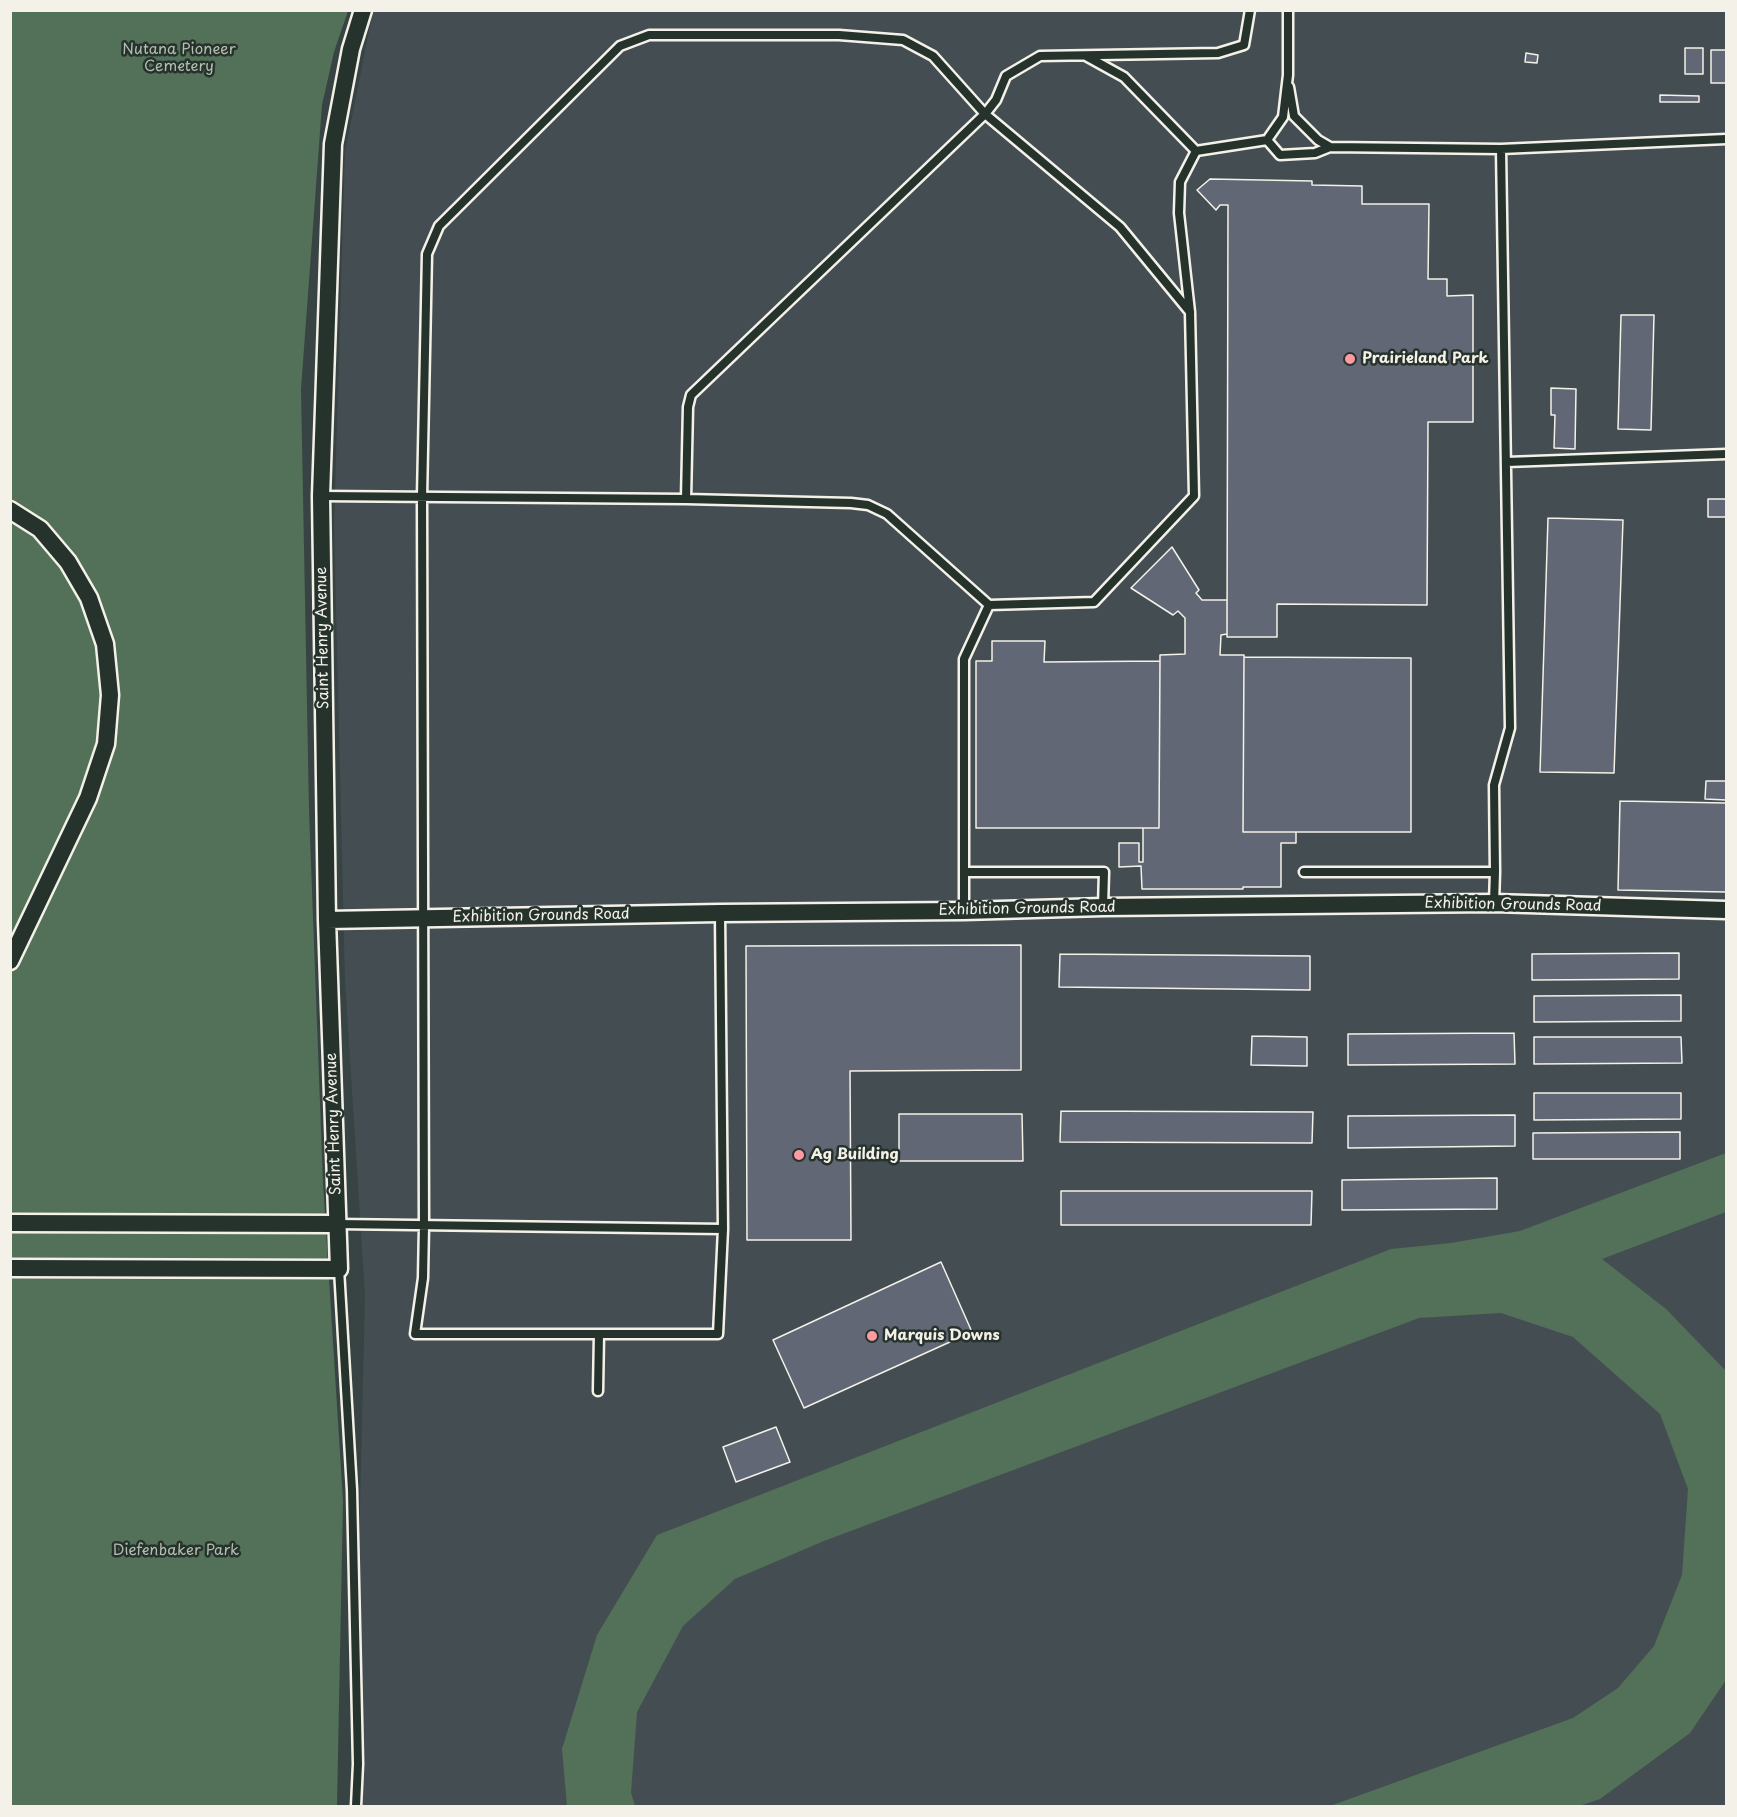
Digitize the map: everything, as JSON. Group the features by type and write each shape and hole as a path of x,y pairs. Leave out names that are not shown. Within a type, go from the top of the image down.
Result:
{"street":[{"name":"Saint Henry Avenue","path":"339,1269 327,920 321,496 333,144 351,49 363,10"},
{"path":"10,510 40,529 68,562 89,598 105,644 110,695 106,744 88,798 10,961"},
{"name":"Exhibition Grounds Road","path":"327,920 1494,903 1726,910"},
{"path":"10,1222 338,1224"},
{"path":"10,1268 339,1269"}],"lane":[{"path":"686,499 688,407 691,395 985,114 996,100 1006,76 1040,56 1218,53 1244,45 1250,10"},
{"path":"1196,151 1267,140 1283,117 1288,75 1288,10"},
{"path":"720,913 723,1229 718,1334 415,1334 423,1278 424,1226 422,497 426,254 440,226 620,46 649,35 839,35 903,40 933,56 985,114 1120,227 1190,312"},
{"path":"1084,55 1124,77 1196,151"},
{"path":"1288,75 1293,116 1318,140 1330,147"},
{"path":"1267,140 1280,155 1315,153 1330,147 1501,149 1726,139"},
{"path":"1494,903 1494,785 1510,728 1501,149"},
{"path":"321,496 686,499 868,505 887,514 989,605 1094,602 1194,496 1190,312 1179,213 1180,182 1196,151"},
{"path":"1507,462 1726,454"},
{"path":"964,911 963,659 989,605"},
{"path":"963,872 1104,872 1103,907"},
{"path":"1304,872 1495,872"},
{"path":"338,1224 723,1229"},
{"path":"339,1269 352,1490 358,1764 356,1806"},
{"path":"598,1391 599,1334"}],"shaded area":[{"path":"373,11 1726,11 1726,1806 353,1806 365,1295 345,981 334,525 345,152"}],"green space":[{"name":"Diefenbaker Park","path":"11,11 348,11 334,52 322,105 301,389 309,810 323,1183 343,1501 337,1806 11,1806"},
{"path":"1726,1153 1726,1212 1602,1259 1666,1309 1726,1371 1726,1680 1690,1733 1600,1799 1579,1806 1330,1806 1573,1718 1618,1688 1654,1646 1682,1575 1688,1489 1660,1414 1573,1337 1501,1313 1419,1318 824,1541 735,1579 683,1626 637,1712 631,1793 635,1806 567,1806 562,1749 597,1635 657,1535 1391,1249 1451,1243 1520,1231"}],"building":[{"path":"1685,48 1703,48 1703,74 1685,74"},
{"path":"1711,50 1726,50 1726,83 1711,83"},
{"path":"1526,53 1538,55 1537,63 1525,62"},
{"path":"1660,95 1699,96 1699,102 1660,102"},
{"name":"Prairieland Park","path":"1210,179 1312,181 1312,185 1362,186 1362,204 1429,204 1428,279 1447,279 1447,296 1473,295 1473,422 1428,422 1427,605 1277,604 1277,637 1227,637 1228,205 1220,205 1216,210 1197,190"},
{"path":"1621,315 1654,315 1651,430 1618,429"},
{"path":"1551,388 1576,389 1575,449 1554,448 1555,415 1551,415"},
{"path":"1708,499 1726,499 1726,517 1708,517"},
{"path":"1548,518 1623,520 1614,773 1540,772"},
{"path":"1172,547 1199,590 1196,593 1202,600 1227,600 1227,634 1221,635 1220,655 1244,655 1243,832 1296,832 1296,843 1281,843 1281,887 1142,889 1141,866 1119,867 1119,843 1139,843 1139,862 1143,862 1143,828 1159,828 1160,655 1185,654 1185,618 1178,611 1173,615 1131,588"},
{"path":"992,641 1045,641 1044,662 1160,661 1159,828 976,828 976,661 992,661"},
{"path":"1244,657 1411,658 1411,832 1243,832"},
{"path":"1706,781 1726,781 1726,800 1705,799"},
{"path":"1620,801 1726,803 1726,892 1618,890"},
{"name":"Ag Building","path":"1021,945 1021,1070 850,1071 851,1240 747,1240 746,946"},
{"path":"1679,953 1679,979 1532,980 1532,954"},
{"path":"1060,954 1310,956 1310,990 1059,987"},
{"path":"1681,995 1681,1021 1534,1022 1534,996"},
{"path":"1514,1033 1515,1064 1348,1065 1348,1034"},
{"path":"1252,1036 1307,1037 1307,1066 1251,1065"},
{"path":"1534,1037 1681,1037 1682,1063 1534,1064"},
{"path":"1534,1093 1681,1093 1681,1119 1534,1120"},
{"path":"1061,1111 1313,1112 1312,1143 1060,1142"},
{"path":"899,1114 1022,1114 1023,1161 899,1161"},
{"path":"1515,1115 1515,1146 1348,1148 1348,1116"},
{"path":"1680,1132 1680,1159 1533,1159 1533,1133"},
{"path":"1497,1178 1497,1209 1342,1210 1342,1180"},
{"path":"1061,1191 1312,1191 1311,1225 1061,1225"},
{"name":"Marquis Downs","path":"941,1262 972,1332 804,1408 773,1340"},
{"path":"776,1427 790,1462 736,1482 723,1447"}],"place":[{"name":"Prairieland Park","path":"1350,359"},
{"name":"Ag Building","path":"799,1155"},
{"name":"Marquis Downs","path":"872,1336"}],"park label":[{"name":"Nutana Pioneer Cemetery","path":"179,58"}]}
